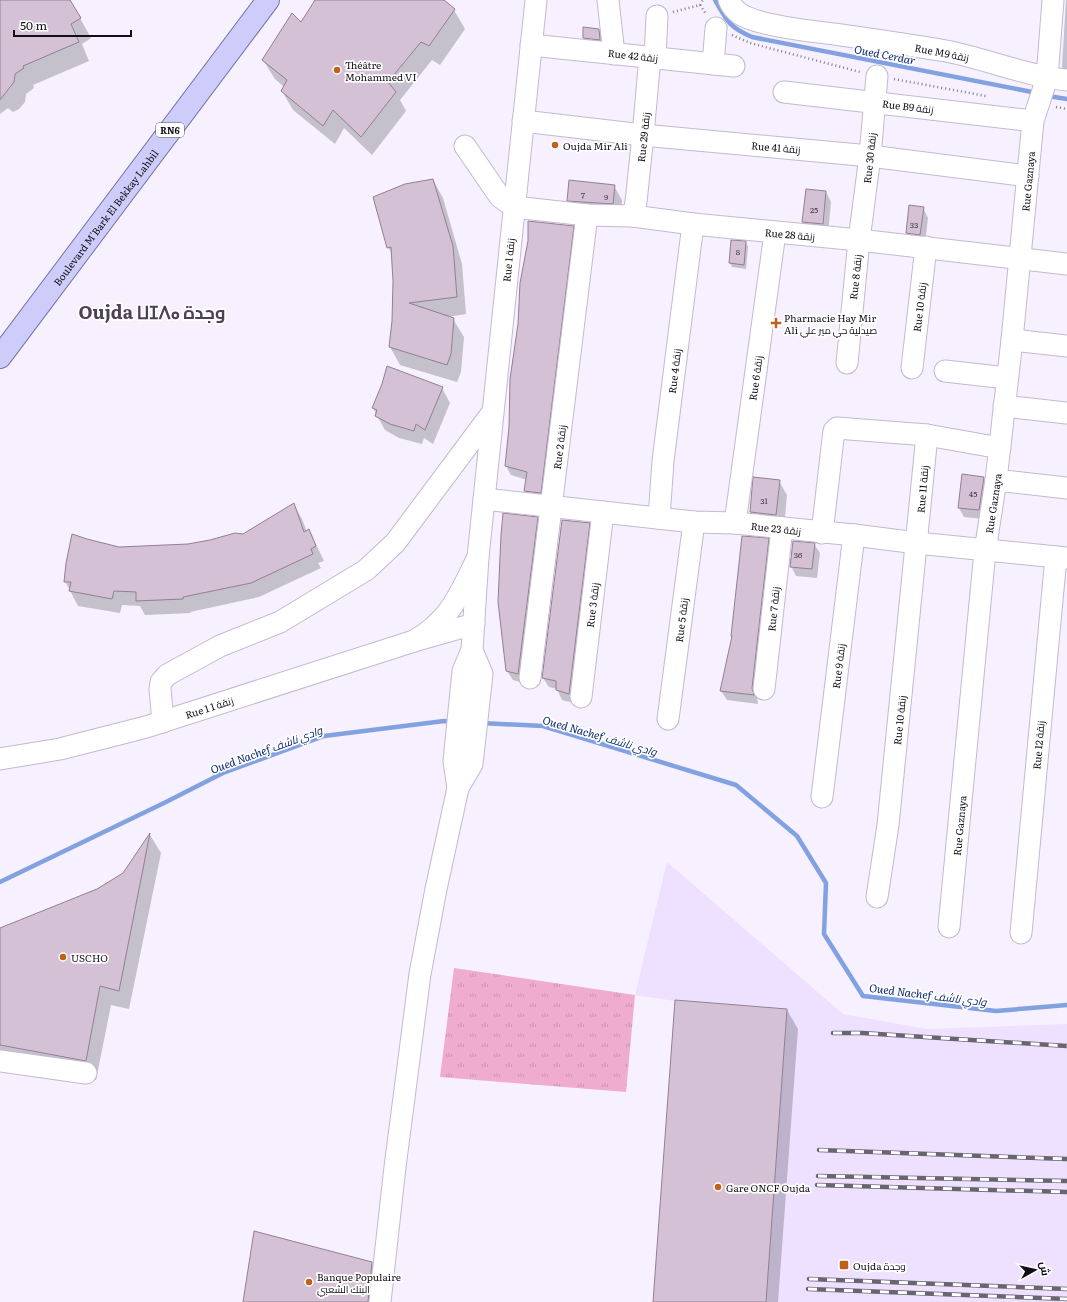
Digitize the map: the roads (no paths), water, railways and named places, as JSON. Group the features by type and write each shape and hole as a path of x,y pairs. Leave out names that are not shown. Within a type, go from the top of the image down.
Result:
{"main road":[{"name":"Boulevard M'Bark El Bekkay Lahbil","path":"0,357 267,0"}],"street":[{"name":"Rue زنقة 1","path":"482,520 536,0"},
{"path":"608,0 614,54"},
{"name":"Rue M9 زنقة","path":"729,0 734,10 739,14 785,28 946,51 1045,94"},
{"name":"Rue Gaznaya","path":"949,926 985,551 1000,448 1028,176 1045,94 1054,0"},
{"name":"Rue 29 زنقة","path":"633,216 636,202 657,16"},
{"path":"713,64 716,28"},
{"name":"Rue 42 زنقة","path":"531,45 734,66"},
{"name":"Rue 30 زنقة","path":"859,240 870,156 877,76"},
{"name":"Rue B9 زنقة","path":"784,92 874,102 1045,94"},
{"name":"Rue 41 زنقة","path":"523,121 643,135 870,156 1028,176"},
{"path":"465,146 500,197 514,207"},
{"name":"Rue 28 زنقة","path":"514,207 587,215 633,216 775,233 926,247 1067,264"},
{"name":"Rue 2 زنقة","path":"530,678 587,215"},
{"name":"Rue 4 زنقة","path":"659,518 663,461 693,224"},
{"name":"Rue 6 زنقة","path":"735,523 775,233"},
{"name":"Rue 8 زنقة","path":"847,363 859,240"},
{"name":"Rue 10 زنقة","path":"912,368 926,247"},
{"path":"1012,340 1067,346"},
{"path":"945,371 1007,378"},
{"path":"1004,406 1067,413"},
{"path":"163,722 160,689 161,682 167,675 220,646 280,622 366,570 395,543 493,413"},
{"path":"822,533 834,431 837,428 927,435 1000,448"},
{"name":"Rue 11 زنقة","path":"917,543 927,435"},
{"path":"996,480 1067,488"},
{"name":"Rue 23 زنقة","path":"484,499 694,522 735,523 822,533 854,535 985,551 1061,557"},
{"name":"Rue 3 زنقة","path":"581,697 603,512"},
{"name":"Rue 1 زنقة 1","path":"414,641 434,628 446,616 454,604 478,557 482,520"},
{"name":"Rue 5 زنقة","path":"668,719 694,522"},
{"name":"Rue 7 زنقة","path":"764,689 782,528"},
{"name":"Rue 9 زنقة","path":"822,797 854,535"},
{"name":"Rue 10 زنقة","path":"877,897 888,825 917,543"},
{"path":"380,1302 395,1167 420,974 436,889 463,762 472,672 478,557"},
{"name":"Rue 12 زنقة","path":"1021,933 1061,557"},
{"name":"Rue 1 زنقة 1","path":"0,759 60,749 163,722 414,641 474,624"},
{"path":"0,1061 86,1073"}],"waterway":[{"name":"Oued Cerdar","path":"715,0 729,23 738,30 752,37 1037,93"},
{"name":"Oued Cerdar","path":"1048,96 1067,99"},
{"name":"Oued Nachef وادي ناشف","path":"0,882 223,773 324,736 444,721 453,722"},
{"name":"Oued Nachef وادي ناشف","path":"481,723 543,726 736,785 797,836 826,883 824,934 863,996 996,1011 1067,1005"}],"railway":[{"path":"833,1033 862,1033 1067,1046"},
{"path":"819,1150 1067,1159"},
{"path":"818,1176 1067,1181"},
{"path":"817,1185 1067,1192"},
{"path":"809,1279 1067,1289"},
{"path":"808,1289 1067,1299"}],"place":[{"name":"Théâtre Mohammed VI","path":"337,70"},
{"name":"Oujda Mir Ali","path":"555,145"},
{"name":"Pharmacie Hay Mir Ali صيدلية حي مير علي","path":"776,323"},
{"name":"USCHO","path":"63,957"},
{"name":"Gare ONCF Oujda","path":"718,1187"},
{"name":"Oujda وجدة","path":"844,1265"},
{"name":"Banque Populaire البنك الشعبي","path":"309,1282"}],"district":[{"name":"Oujda ⵡⵊⴷⴰ وجدة","path":"152,311"}]}
